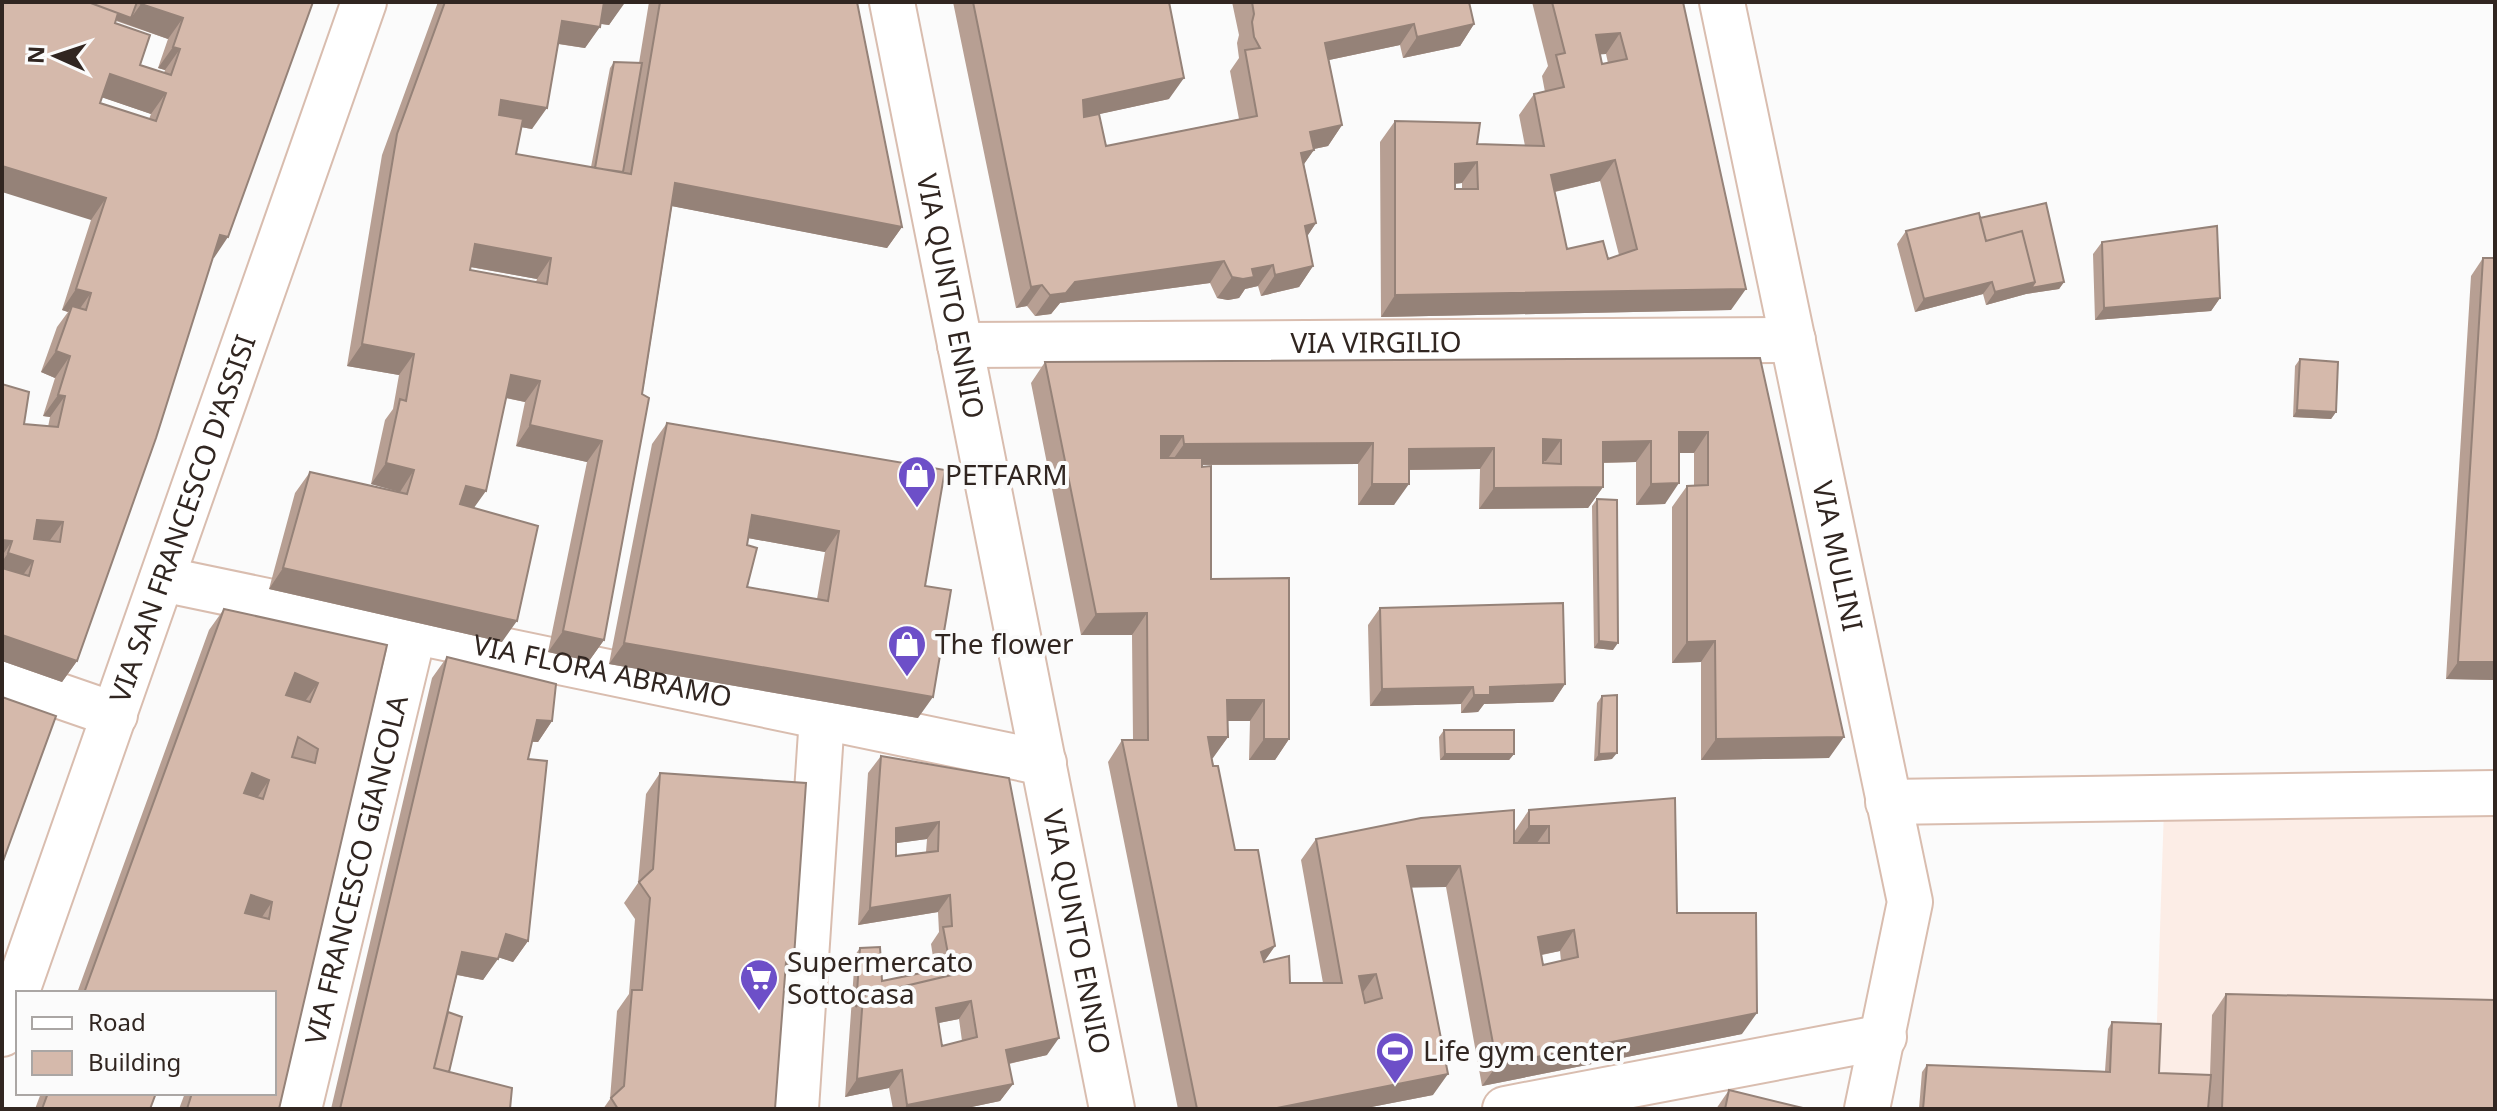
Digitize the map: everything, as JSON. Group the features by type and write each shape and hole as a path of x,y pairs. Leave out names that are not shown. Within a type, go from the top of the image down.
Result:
{"street":[{"name":"VIA SAN FRANCESCO D'ASSISI","path":"17,991 364,2"},
{"name":"VIA QUNTO ENNIO","path":"892,2 1112,1109"},
{"name":"VIA MULINI","path":"1722,2 1910,902 1867,1109"},
{"name":"VIA VIRGILIO","path":"960,345 1793,340"},
{"name":"VIA FLORA ABRAMO","path":"162,579 1044,763"},
{"name":"VIA FRANCESCO GIANCOLA","path":"299,1109 414,631"},
{"path":"2,676 115,715"},
{"path":"796,1109 822,717"},
{"path":"1888,802 2495,793"},
{"name":"VIA SAN FRANCESCO D'ASSISI","path":"2,1034 16,994"},
{"path":"1505,1109 1884,1037"}],"shaded area":[{"path":"2164,808 2495,812 2495,1109 1919,1109 1922,1072 2155,1080"}],"building":[{"path":"2,2 88,2 118,13 115,23 150,35 140,65 171,75 180,49 173,47 183,18 142,2 313,2 228,237 220,235 156,438 77,661 2,635 2,568 29,576 33,561 8,553 12,541 2,540 2,384 29,392 24,424 58,427 65,396 58,395 70,356 56,351 72,306 86,310 91,293 76,289 106,198 2,166","holes":["110,74 166,93 156,121 100,103","37,520 63,522 60,542 34,539"]},
{"path":"88,2 137,2 131,18"},
{"path":"445,2 604,2 600,27 562,21 547,108 501,100 499,115 523,119 516,154 631,174 660,2 857,2 902,227 675,183 642,394 649,398 604,640 563,631 602,441 530,425 540,381 511,375 486,491 466,486 460,504 538,526 517,621 283,568 310,472 407,494 414,470 386,463 400,399 406,401 414,354 362,344 397,134","holes":["475,244 551,258 547,284 470,270"]},
{"path":"973,2 1169,2 1184,78 1083,100 1084,117 1099,114 1106,146 1257,116 1245,50 1260,48 1254,37 1252,2 1469,2 1474,24 1417,37 1414,24 1325,43 1342,125 1310,132 1314,150 1301,153 1316,223 1305,226 1313,266 1275,275 1273,265 1252,269 1254,277 1243,279 1232,277 1224,261 1075,282 1066,293 1050,295 1042,285 1031,287"},
{"path":"1552,2 1683,2 1746,289 1395,295 1395,121 1480,123 1477,144 1544,146 1534,94 1564,87 1556,55 1565,53","holes":["1620,33 1627,59 1602,64 1596,35","1615,160 1637,249 1608,259 1603,241 1567,249 1551,175","1477,162 1478,189 1455,189 1455,164"]},
{"path":"614,62 642,63 623,172 595,168"},
{"path":"2046,203 2064,282 2031,288 2035,282 2022,231 1986,241 1980,218"},
{"path":"1979,213 1986,241 2022,231 2035,282 1995,292 1992,282 1924,299 1906,231"},
{"path":"2217,226 2220,298 2104,308 2102,242"},
{"path":"2483,258 2495,258 2495,662 2458,662"},
{"path":"1760,358 1844,737 1716,739 1715,641 1687,642 1687,486 1708,485 1708,432 1679,432 1679,483 1651,484 1651,441 1603,442 1603,487 1494,488 1494,448 1409,449 1409,484 1372,484 1373,443 1184,444 1183,436 1161,436 1161,458 1202,458 1202,467 1211,466 1211,579 1289,578 1289,739 1264,739 1264,700 1227,700 1228,737 1208,737 1213,766 1218,766 1235,850 1258,850 1275,946 1261,952 1264,962 1289,956 1290,983 1342,983 1316,839 1421,818 1514,810 1514,843 1549,843 1549,826 1529,826 1529,810 1675,798 1677,913 1756,913 1757,1013 1497,1065 1460,866 1407,866 1448,1074 1272,1109 1197,1109 1122,740 1148,740 1147,613 1096,614 1045,362","holes":["1543,439 1561,440 1561,464 1543,463","1574,930 1578,957 1543,965 1538,937","1376,974 1382,998 1365,1003 1359,976"]},
{"path":"2300,359 2338,362 2336,412 2297,410"},
{"path":"667,423 945,470 925,586 951,590 933,697 624,643","holes":["752,515 839,531 828,601 747,587 757,548 747,545"]},
{"path":"1597,499 1617,500 1618,643 1599,641"},
{"path":"1563,603 1565,684 1490,687 1490,695 1474,695 1473,687 1382,689 1380,608"},
{"path":"224,609 387,645 279,1109 187,1109 191,1095 276,1095 276,991 85,991","holes":["295,673 318,683 310,702 286,695","298,737 318,749 315,763 292,757","252,773 269,780 263,799 244,793","251,895 272,902 269,919 245,913"]},
{"path":"447,657 556,684 552,721 537,720 528,759 547,761 528,941 506,934 498,959 462,952 434,1068 512,1088 510,1109 340,1109"},
{"path":"1617,695 1617,753 1599,754 1602,696"},
{"path":"2,697 56,716 2,864"},
{"path":"1444,730 1514,730 1514,754 1445,754"},
{"path":"881,756 1009,778 1059,1038 1006,1050 1013,1084 907,1105 902,1070 857,1079 863,996 952,975 943,927 952,926 950,895 870,908","holes":["939,822 938,851 896,856 896,828","971,1001 977,1037 942,1046 936,1008"]},
{"path":"660,773 806,783 794,957 786,962 775,1109 618,1109 611,1098 624,1086 632,990 642,990 650,898 639,882 653,869"},
{"path":"880,947 882,981 941,969 943,977 863,996 856,1007 860,948"},
{"path":"2226,994 2495,1000 2495,1109 2222,1109"},
{"path":"448,1012 462,1017 449,1072 434,1068"},
{"path":"2112,1022 2161,1024 2159,1073 2211,1075 2208,1109 1923,1109 1927,1065 2110,1072"},
{"path":"1729,1090 1807,1109 1725,1109"},
{"path":"47,1095 155,1095 150,1109 42,1109"}],"place":[{"name":"PETFARM","path":"917,509"},
{"name":"The flower","path":"907,678"},
{"name":"Supermercato Sottocasa","path":"759,1012"},
{"name":"Life gym center","path":"1395,1085"}]}
